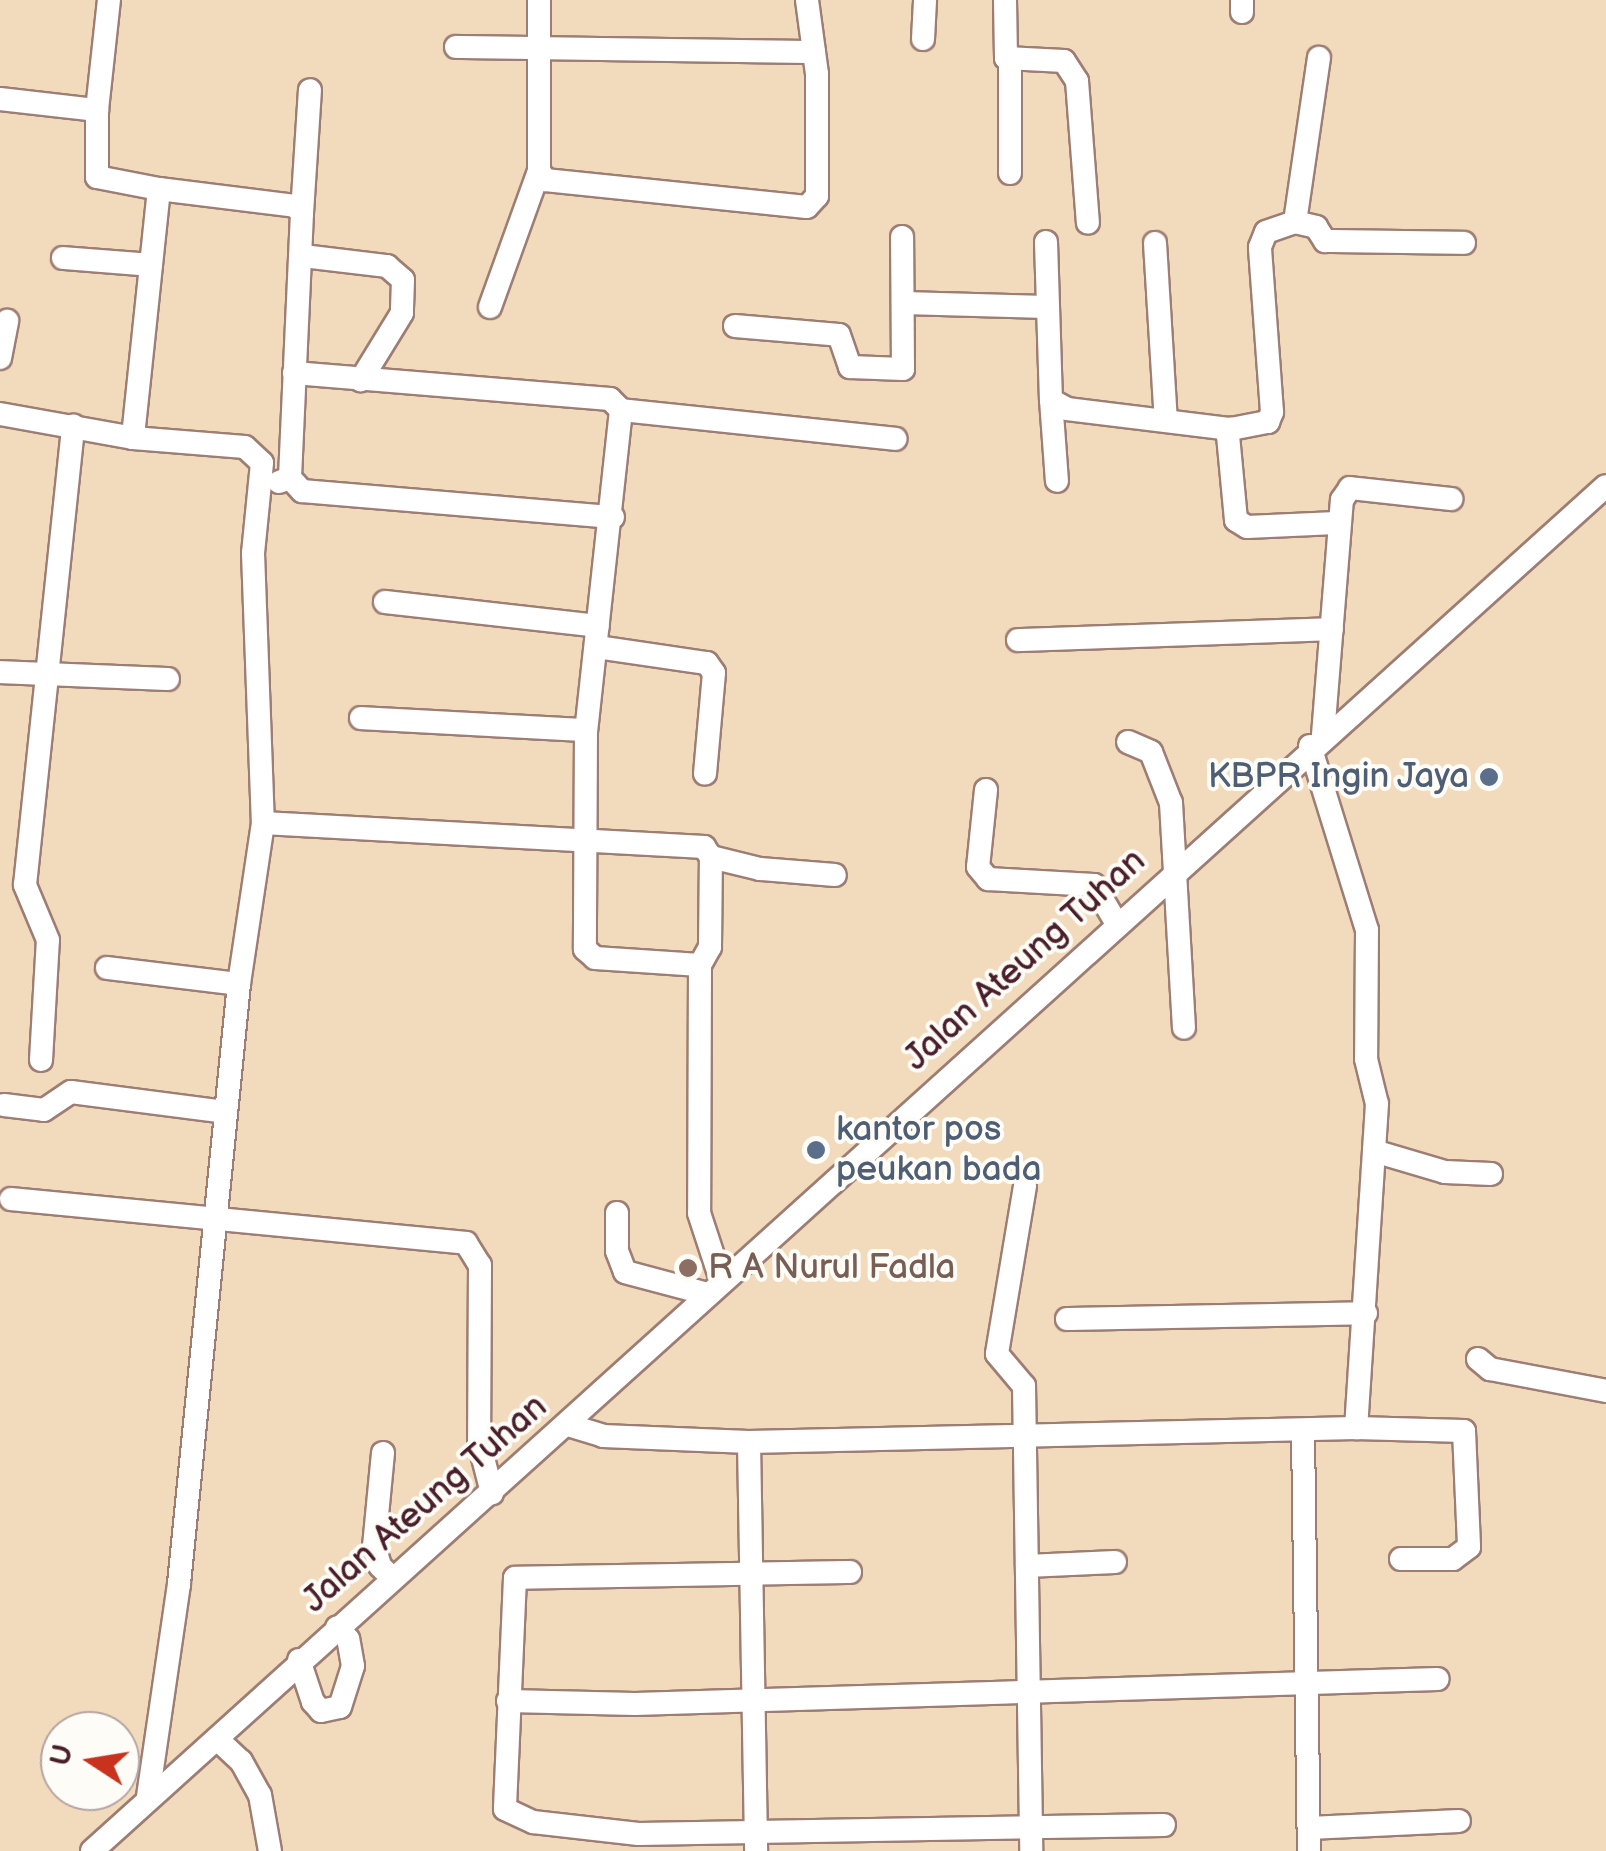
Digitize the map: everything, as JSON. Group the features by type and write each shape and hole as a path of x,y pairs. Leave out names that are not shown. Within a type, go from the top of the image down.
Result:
{"street":[{"path":"109,0 98,110 97,177 281,204 302,213"},
{"path":"490,308 539,172 539,0"},
{"path":"539,172 552,184 807,208 817,196 814,52 806,0"},
{"path":"924,39 925,0"},
{"path":"1005,0 1010,62 1010,173"},
{"path":"456,47 814,52"},
{"path":"1296,222 1319,58"},
{"path":"1010,62 1054,59 1072,70 1088,224"},
{"path":"310,90 290,478 302,491 613,517"},
{"path":"0,98 98,110"},
{"path":"133,438 159,188"},
{"path":"1051,400 1067,410 1231,430 1268,422 1272,412 1260,247 1266,232 1296,222 1316,228 1325,241 1464,244"},
{"path":"735,326 839,335 850,367 903,369 902,237"},
{"path":"1046,242 1046,308 1057,482"},
{"path":"1155,244 1166,422"},
{"path":"303,256 387,266 403,280 402,313 361,380"},
{"path":"63,258 151,265"},
{"path":"904,303 1046,308"},
{"path":"0,358 7,322"},
{"path":"294,373 610,398 621,410 895,439"},
{"path":"621,410 613,517 586,730 588,956 700,964"},
{"path":"0,414 133,438 245,447 262,463 254,553 264,823 239,984 186,1528 148,1796"},
{"path":"40,1060 48,940 24,885 73,426"},
{"path":"1231,430 1236,520 1247,527 1336,522"},
{"path":"261,488 290,478"},
{"name":"Jalan Ateung Tuhan","path":"92,1851 298,1660 568,1426 714,1287 1316,741 1606,486"},
{"path":"1356,1428 1374,1151 1365,918 1316,741 1332,629 1336,522 1350,488 1451,499"},
{"path":"385,602 597,636 707,663 714,674 705,774"},
{"path":"1018,640 1332,629"},
{"path":"0,672 168,679"},
{"path":"361,718 586,730"},
{"path":"1128,742 1152,752 1165,777 1176,872 1184,1028"},
{"path":"986,790 978,867 988,880 1094,884 1116,924"},
{"path":"264,823 587,844 704,847 711,857 710,947 700,964 699,1213 714,1287 626,1272 617,1251 617,1213"},
{"path":"711,857 835,875"},
{"path":"106,968 239,984"},
{"path":"4,1105 44,1110 71,1092 225,1112"},
{"path":"1374,1151 1445,1172 1491,1174"},
{"path":"1025,1186 997,1354 1023,1380 1031,1839"},
{"path":"11,1199 466,1242 480,1265 479,1442 492,1493"},
{"path":"1067,1319 1366,1313"},
{"path":"1478,1359 1490,1369 1606,1392"},
{"path":"568,1426 602,1436 749,1442 1356,1428 1464,1431 1468,1547 1453,1559 1401,1559"},
{"path":"1303,1432 1309,1839 1458,1821"},
{"path":"749,1442 756,1841"},
{"path":"383,1453 374,1546 380,1566 393,1579"},
{"path":"1027,1566 1115,1562"},
{"path":"850,1572 751,1570 515,1578 505,1808 514,1817 638,1834 756,1841 1031,1839 1164,1825"},
{"path":"298,1660 312,1702 321,1710 340,1707 353,1666 348,1638 337,1627"},
{"path":"508,1702 1438,1680"},
{"path":"217,1739 241,1761 260,1795 270,1851"}],"place":[{"name":"KBPR Ingin Jaya","path":"1489,777"},
{"name":"kantor pos peukan bada","path":"816,1150"},
{"name":"R A Nurul Fadla","path":"688,1268"}]}
